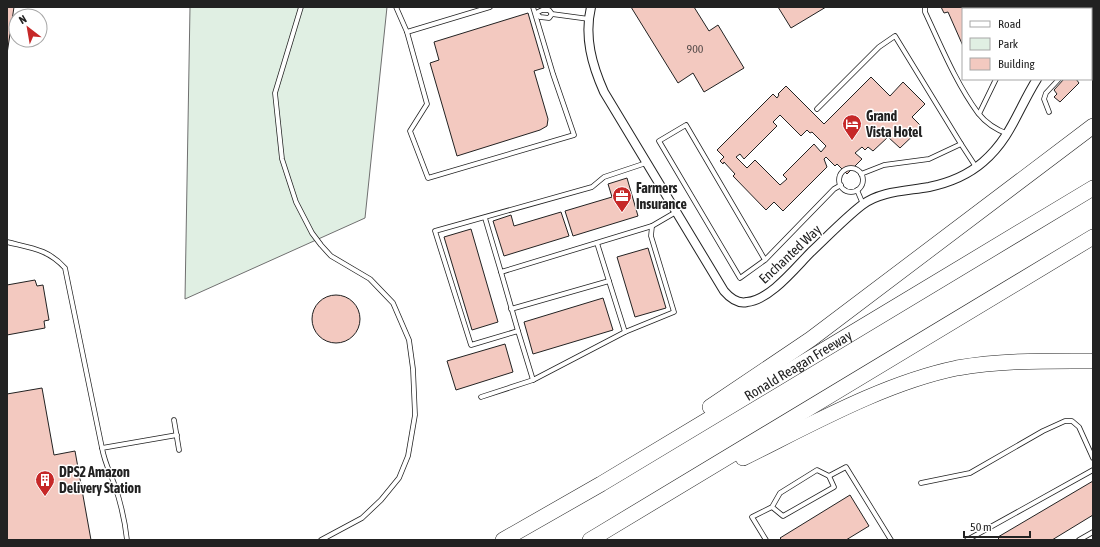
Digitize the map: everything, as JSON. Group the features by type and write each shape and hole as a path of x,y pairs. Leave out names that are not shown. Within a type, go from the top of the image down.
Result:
{"highway":[{"path":"601,484 811,339 1093,126"},
{"name":"Ronald Reagan Freeway","path":"503,540 601,484 1093,188"},
{"path":"590,540 1093,237"},
{"path":"650,503 872,396 910,381 957,368 1011,361 1093,361"}],"street":[{"name":"Enchanted Way","path":"591,7 589,20 589,45 597,77 724,291 735,300 748,302 759,299 776,286 863,204 894,192 930,187 948,182 976,167 995,151 1008,134 1036,80"}],"lane":[{"path":"301,7 275,92 282,159 296,202 312,233 321,245 331,256 370,279 393,303 408,340 413,369 415,415 408,456 399,478 381,500 362,518 321,540"},
{"path":"396,7 407,32 427,104 410,131 428,178 574,135 553,74 533,7"},
{"path":"407,32 490,7"},
{"path":"925,7 925,12 949,63 979,114 997,129 1008,134"},
{"path":"536,13 542,10 549,10 552,14 589,20"},
{"path":"536,13 540,17 549,18 552,14"},
{"path":"817,109 879,47 895,36 976,167"},
{"path":"979,114 996,80"},
{"path":"1049,112 1044,99 1046,93 1058,80"},
{"path":"765,260 686,125 659,142 740,278 765,260 834,189 841,186"},
{"path":"861,174 884,165 929,159 961,144"},
{"path":"518,331 470,345 435,231 592,187 604,177 647,163"},
{"path":"847,169 855,169 861,174 863,181 857,190 850,192 841,186 841,174 847,169"},
{"path":"857,190 863,204"},
{"path":"501,272 652,226 676,212"},
{"path":"485,218 533,380"},
{"path":"480,397 533,380 625,332 674,312 651,236 652,226"},
{"path":"7,242 46,252 56,258 65,268 105,465 114,484 125,518 127,540"},
{"path":"597,243 625,332"},
{"path":"511,309 609,281"},
{"path":"174,420 179,450"},
{"path":"921,483 970,473 1043,430 1065,421 1072,421 1079,427 1093,458"},
{"path":"102,448 176,435"},
{"path":"828,476 846,467 891,540"},
{"path":"766,540 752,517 772,507 780,493 818,470 828,476 834,487 783,516 772,507"},
{"path":"966,540 1093,470"},
{"path":"1080,540 1093,532"}],"green space":[{"path":"190,7 387,7 365,218 185,299"}],"building":[{"path":"7,7 14,7 8,8 7,54"},
{"path":"631,7 694,7 709,31 718,25 744,68 704,92 693,73 678,83"},
{"path":"778,7 826,7 791,28"},
{"path":"941,7 982,8 962,8 962,44 948,12 944,13"},
{"path":"528,13 544,68 534,71 548,119 547,126 540,130 457,156 430,63 439,60 434,42"},
{"name":"Grand Vista Hotel","path":"871,77 890,96 903,82 925,104 912,117 922,127 900,148 888,137 873,151 868,147 865,150 862,147 855,153 862,159 847,174 837,164 835,166 826,157 824,159 827,167 783,211 774,202 766,210 733,176 735,174 724,162 723,164 720,161 724,157 717,150 773,94 777,98 779,95 778,94 786,86 824,124","holes":["780,115 801,136 807,130 810,133 812,132 826,146 821,152 814,144 783,175 787,179 780,185 755,160 747,168 736,157 740,154 744,159 777,126 773,122"]},
{"path":"1063,80 1077,80 1079,83 1060,102 1054,97 1057,94 1054,90"},
{"path":"627,178 638,216 573,236 565,211 612,197 608,184"},
{"path":"561,212 569,236 504,256 493,221 511,215 514,226"},
{"path":"471,229 498,322 472,330 444,237"},
{"path":"648,248 666,308 635,317 617,257"},
{"path":"35,280 37,286 43,285 49,320 44,321 45,328 7,335 7,285"},
{"path":"331,295 341,295 353,302 360,314 360,324 353,336 341,343 331,343 323,339 316,332 312,324 312,314 316,306 323,299"},
{"path":"603,298 613,330 533,354 524,322"},
{"path":"505,344 513,372 456,390 447,361"},
{"name":"DPS2 Amazon Delivery Station","path":"42,388 54,455 75,451 91,540 7,540 7,394"},
{"path":"1093,481 1093,515 1052,540 999,540 998,537"},
{"path":"850,495 869,526 846,540 782,540 780,538"}],"place":[{"name":"Grand Vista Hotel","path":"852,141"},
{"name":"Farmers Insurance","path":"622,213"},
{"name":"DPS2 Amazon Delivery Station","path":"45,497"}]}
